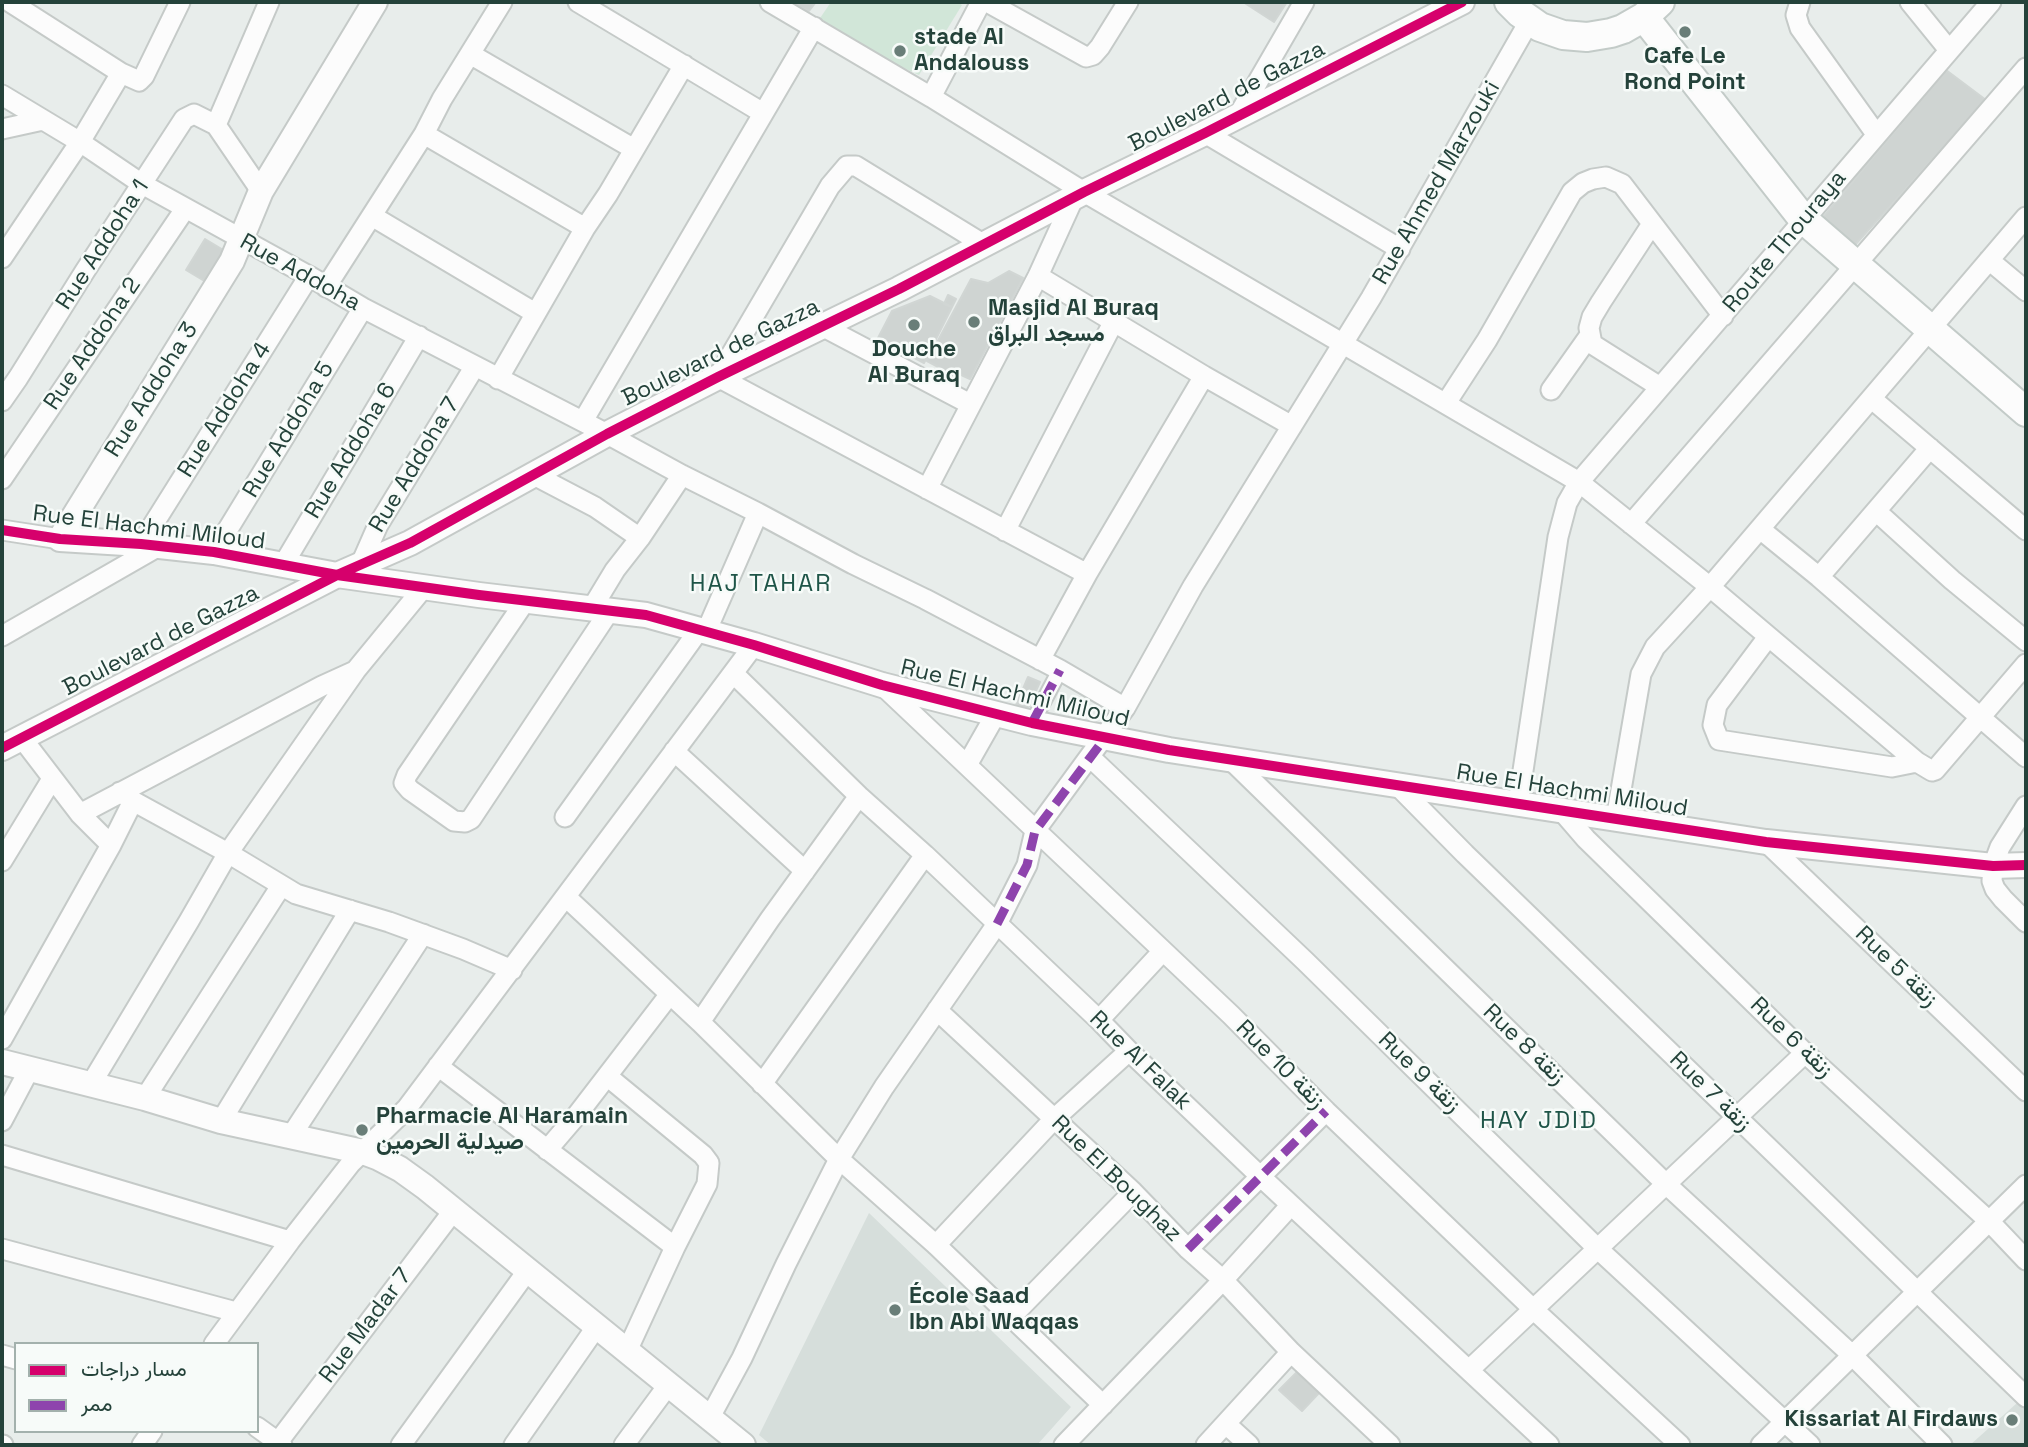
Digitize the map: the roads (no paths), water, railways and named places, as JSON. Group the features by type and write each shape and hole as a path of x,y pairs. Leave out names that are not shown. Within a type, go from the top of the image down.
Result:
{"main road":[{"path":"1519,11 1551,32 1587,37 1623,29 1652,9 1803,219 2026,412"}],"street":[{"path":"10,2 121,73 139,81 144,76 180,2"},
{"path":"261,191 216,125 269,2"},
{"name":"Rue Addoha 3","path":"60,539 232,261 261,191 374,2"},
{"path":"326,287 424,134 442,99 502,2"},
{"path":"578,2 763,113"},
{"path":"770,2 931,97 1079,195 1446,403 1579,482 1710,587 1917,762 1934,771 2026,664"},
{"path":"931,97 981,2"},
{"path":"987,2 1086,57 1093,55 1100,47 1128,2"},
{"path":"1238,116 1304,2"},
{"name":"Boulevard de Gazza","path":"12,742 337,575 410,543 607,433 1462,2"},
{"path":"1800,2 1796,15 1800,28 1876,134"},
{"path":"1910,2 1949,50"},
{"name":"Route Thouraya","path":"1518,804 1558,537 1567,503 1579,482 1991,2"},
{"name":"Rue Ahmed Marzouki","path":"1035,831 1125,708 1193,586 1400,249 1519,11"},
{"path":"583,421 814,27"},
{"path":"470,54 634,149"},
{"path":"498,379 585,228 684,65"},
{"path":"1631,524 2026,68"},
{"path":"2,258 80,142 121,73"},
{"name":"Rue Addoha","path":"2,95 80,142 142,184 363,308 925,599 1060,670 1125,708"},
{"name":"Rue Addoha 1","path":"2,401 184,119 194,114 216,125"},
{"path":"2,129 43,120"},
{"path":"1205,133 1400,249"},
{"path":"424,134 585,228"},
{"path":"983,244 856,166 847,166 830,186 718,377 1087,574"},
{"path":"1446,403 1487,340 1572,192 1593,179 1606,177 1622,184 1723,316"},
{"path":"926,489 1079,195"},
{"name":"Rue Addoha 2","path":"2,479 185,209"},
{"path":"372,216 535,313"},
{"path":"1616,819 1641,674 1655,648 2026,217"},
{"path":"1652,224 1592,317 1589,328 1592,344 1660,387"},
{"path":"1989,260 2026,291"},
{"name":"Rue Addoha 4","path":"150,545 309,276"},
{"path":"1038,276 1292,426"},
{"name":"Rue Addoha 5","path":"214,552 363,308"},
{"path":"1005,531 1114,321"},
{"path":"822,326 970,404"},
{"path":"1550,390 1590,335"},
{"name":"Rue Addoha 6","path":"283,565 419,337"},
{"name":"Rue Addoha 7","path":"360,566 378,525 475,366"},
{"path":"1040,660 1087,574 1204,376"},
{"path":"1872,399 2026,530"},
{"path":"1819,577 1930,448"},
{"path":"534,475 594,507 640,538"},
{"path":"526,600 404,783 454,821 466,822 471,819 601,609 615,570 682,475"},
{"path":"1876,511 1952,580 2026,641"},
{"path":"565,817 702,631 758,513"},
{"path":"1760,528 2026,757"},
{"name":"Rue El Hachmi Miloud","path":"2,530 60,539 214,552 337,575 646,615 881,685 1032,723 1098,748 1230,758 1766,842 1993,866 2026,865"},
{"path":"2,636 150,545"},
{"path":"91,1084 228,853 356,670 425,586"},
{"path":"1769,637 1717,705 1713,725 1719,740 1892,767 1917,762"},
{"path":"215,1342 236,1311 351,1163 407,1108 754,645"},
{"path":"80,814 127,796 321,686 356,670"},
{"path":"1032,723 1060,670"},
{"name":"Rue Al Falak","path":"734,674 1261,1177 1549,1445"},
{"name":"Rue 10 زنقة","path":"881,685 1231,1015 1326,1111 1533,1309 1680,1445"},
{"path":"967,765 996,714"},
{"path":"12,742 52,779 80,814 111,845"},
{"name":"Rue 9 زنقة","path":"1098,748 1305,961 1597,1248 1810,1445"},
{"path":"674,751 805,871"},
{"name":"Rue 8 زنقة","path":"1230,758 1666,1184 1852,1355 1942,1445"},
{"path":"2,861 52,779"},
{"name":"Rue 7 زنقة","path":"1396,784 2026,1397"},
{"path":"2,1040 111,845 127,796"},
{"path":"127,796 296,894 423,934 512,970"},
{"path":"700,1022 859,796"},
{"path":"2026,806 2000,846 1993,866 1992,881 1995,888 2026,922"},
{"name":"Rue 6 زنقة","path":"1561,810 1586,839 1805,1053 1989,1221 2026,1260"},
{"path":"710,1418 839,1159 884,1087 997,924 1027,865 1035,831"},
{"name":"Rue 5 زنقة","path":"1766,842 2026,1091"},
{"path":"762,1084 925,855"},
{"path":"145,1098 281,886"},
{"path":"566,897 700,1022 839,1159 936,1245 1102,1405"},
{"path":"221,1121 351,910"},
{"path":"291,1136 423,934"},
{"path":"1099,1020 1162,952"},
{"path":"547,1150 670,994"},
{"name":"Rue El Boughaz","path":"937,1010 1133,1192 1188,1249 1223,1280 1291,1352 1390,1445"},
{"path":"936,1245 1054,1119 1129,1051"},
{"path":"1469,1370 1805,1053"},
{"path":"2,1062 145,1098 221,1121 363,1152 379,1158 400,1169 454,1210 742,1445"},
{"path":"438,1066 675,1247"},
{"path":"2,1121 29,1070"},
{"path":"607,1076 703,1155 709,1163 707,1184 627,1351"},
{"path":"1188,1249 1326,1111"},
{"path":"2,1155 290,1241"},
{"path":"1761,1445 2026,1185"},
{"path":"1011,1317 1133,1192"},
{"path":"1064,1445 1223,1280 1291,1205"},
{"name":"Rue Madar 7","path":"280,1444 454,1210"},
{"path":"2,1249 236,1311"},
{"path":"401,1445 528,1270"},
{"path":"514,1445 597,1326"},
{"path":"1206,1445 1291,1352"},
{"path":"624,1445 668,1384"},
{"path":"1226,1424 1249,1445"},
{"path":"259,1428 280,1444"}],"place":[{"name":"Cafe Le Rond Point","path":"1685,32"},
{"name":"stade Al Andalouss","path":"900,51"},
{"name":"Masjid Al Buraq مسجد البراق","path":"974,322"},
{"name":"Douche Al Buraq","path":"914,325"},
{"name":"Pharmacie Al Haramain صيدلية الحرمين","path":"362,1130"},
{"name":"École Saad Ibn Abi Waqqas","path":"895,1310"},
{"name":"Kissariat Al Firdaws","path":"2012,1420"}],"district":[{"name":"HAJ TAHAR","path":"761,584"},
{"name":"HAY JDID","path":"1539,1121"}]}
